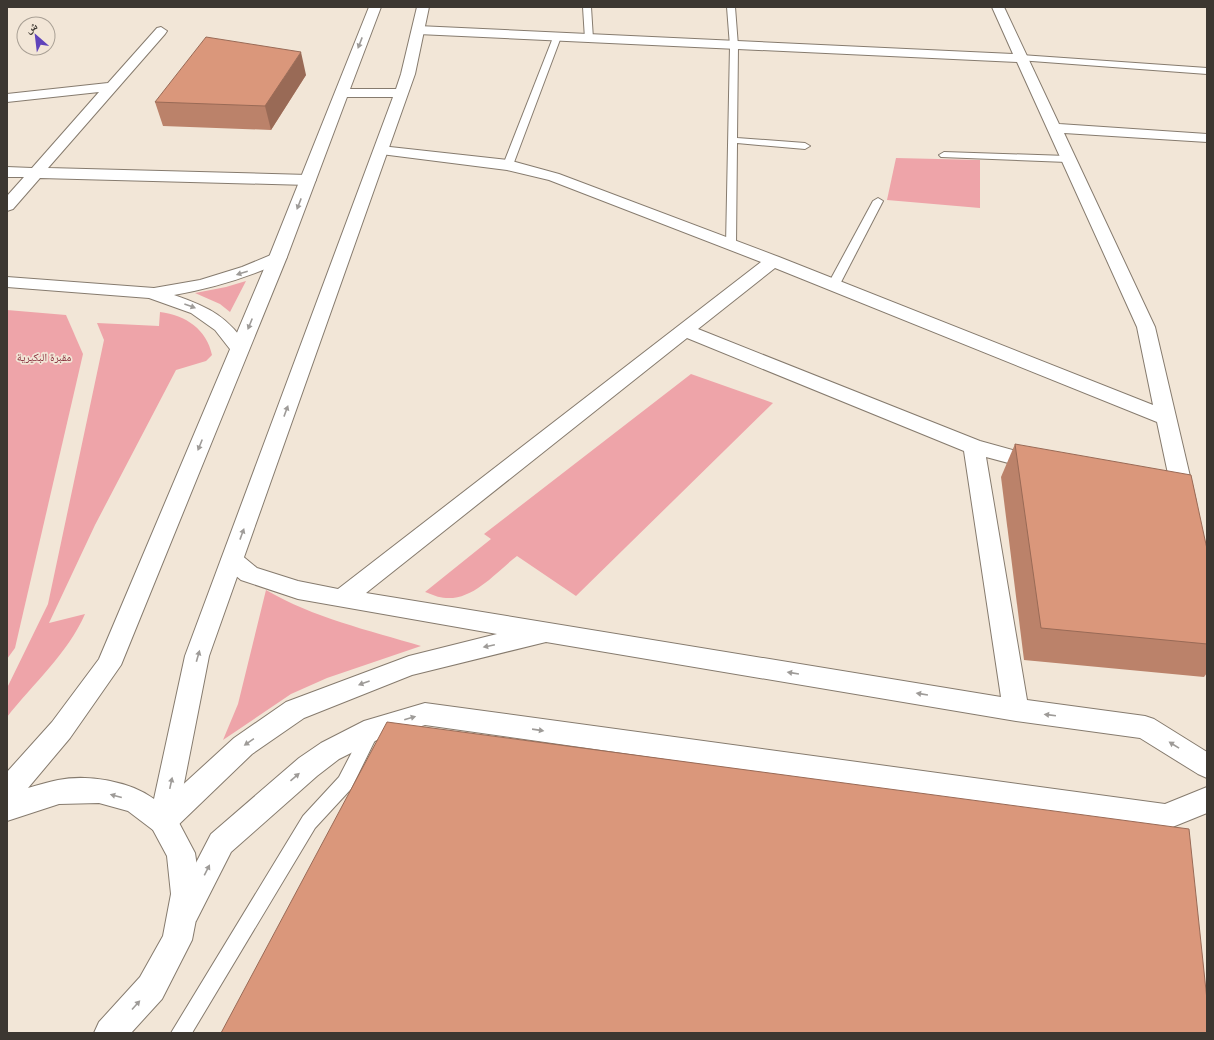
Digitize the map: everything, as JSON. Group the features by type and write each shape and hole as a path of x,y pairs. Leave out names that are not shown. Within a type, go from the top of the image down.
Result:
{"street":[{"path":"7,791 26,772 70,720 109,665 278,256 375,7"},
{"path":"163,821 197,656 408,74 424,7"},
{"path":"998,7 1146,327 1186,507 1162,494"},
{"path":"418,30 734,46 1021,58"},
{"path":"7,206 161,31"},
{"path":"7,98 112,88"},
{"path":"341,93 401,93"},
{"path":"1053,128 1207,138"},
{"path":"381,150 508,165 554,177 773,261 1167,418"},
{"path":"7,172 308,180"},
{"path":"7,282 154,293 202,285 248,271 278,256"},
{"path":"342,599 773,261"},
{"path":"154,293 197,309 221,326 240,349"},
{"path":"685,330 974,447 1056,468"},
{"path":"974,447 1016,710"},
{"path":"232,560 249,574 298,590 342,599 1016,710 1145,727 1207,766"},
{"path":"163,821 243,746 295,710 409,666 461,652 554,634"},
{"path":"182,917 221,842 308,767 330,751 372,729 425,714 1165,817 1207,800"},
{"path":"7,808 58,792 99,791 135,801 163,821 181,853 186,894 178,940 151,988 110,1033"}],"lane":[{"path":"586,7 589,39"},
{"path":"731,7 734,46 731,245"},
{"path":"508,165 557,37"},
{"path":"1021,58 1207,71"},
{"path":"733,140 805,146"},
{"path":"944,155 1068,159"},
{"path":"834,286 878,201"},
{"path":"181,1033 309,822 345,783 372,729"}],"green space":[{"path":"896,158 980,160 980,208 887,200"},
{"path":"246,281 230,312 220,304 195,293 226,287"},
{"name":"مقبرة البكيرية","path":"7,310 66,315 83,354 15,648 7,659"},
{"path":"160,312 178,316 194,325 205,338 212,355 206,361 176,370 95,525 49,623 85,614 78,628 60,655 7,717 7,688 48,604 104,340 97,323 159,326"},
{"path":"691,374 773,403 576,596 517,556 475,590 466,594 446,598 438,597 425,592 491,539 484,534"},
{"path":"266,590 284,600 322,616 421,646 327,678 291,694 223,740 238,704"}],"building":[{"path":"206,37 301,52 265,106 155,102"},
{"path":"1015,444 1191,475 1207,549 1207,644 1041,628"},
{"path":"387,722 1189,829 1207,1000 1207,1033 221,1033"}]}
